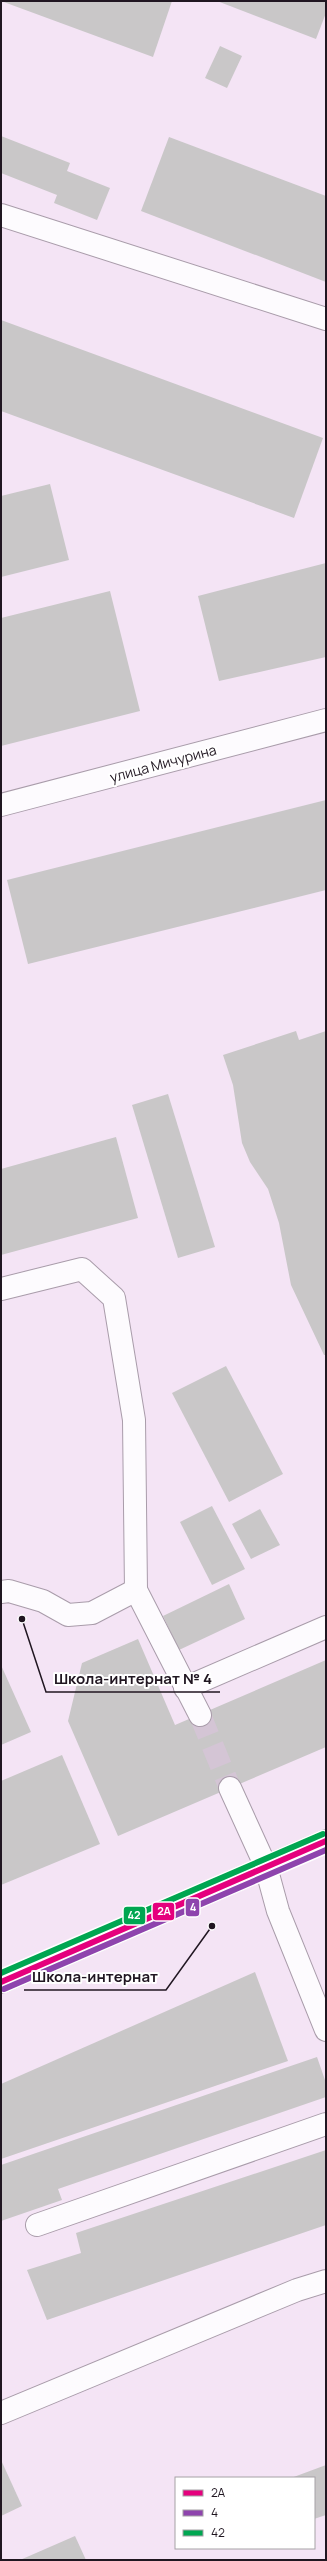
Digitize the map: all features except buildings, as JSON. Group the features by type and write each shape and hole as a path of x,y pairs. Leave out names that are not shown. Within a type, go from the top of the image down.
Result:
{"main road":[{"path":"1,215 326,319"},
{"name":"улица Мичурина","path":"1,805 326,720"},
{"path":"1,1289 82,1269 114,1298 134,1420 136,1590 200,1715"},
{"path":"1,1592 9,1591 43,1601 68,1615 92,1612 136,1590"},
{"path":"185,1688 326,1627"},
{"path":"230,1788 266,1867 278,1911 326,2030"},
{"path":"1,1982 326,1841"},
{"path":"37,2224 326,2124"},
{"path":"1,2412 297,2290 326,2281"}],"tunnel":[{"path":"200,1715 230,1788"}],"transit line":[{"name":"42","path":"1,1973 323,1834"},
{"name":"2А","path":"1,1982 326,1841"},
{"name":"4","path":"4,1989 326,1850"}],"place":[{"name":"Школа-интернат № 4","path":"22,1619"},
{"name":"Школа-интернат","path":"212,1926"}]}
